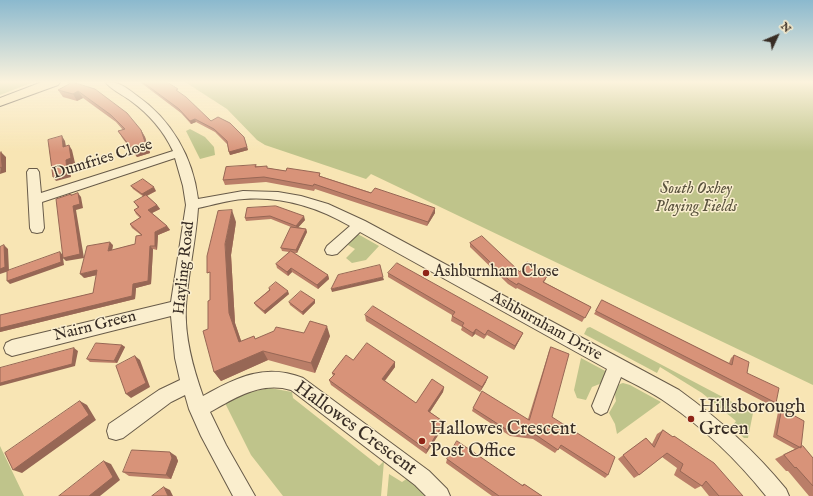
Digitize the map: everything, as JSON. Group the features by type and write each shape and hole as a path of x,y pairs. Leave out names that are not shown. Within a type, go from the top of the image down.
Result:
{"street":[{"name":"Hayling Road","path":"142,105 156,117 171,135 180,153 187,176 192,205 178,307 183,353 190,384 198,409 221,457 245,496"},
{"name":"Dumfries Close","path":"36,199 180,153"},
{"name":"Dumfries Close","path":"33,172 37,228"},
{"name":"Ashburnham Drive","path":"192,205 243,195 272,195 318,205 334,211 673,396 699,415 736,448 779,496"},
{"path":"332,250 360,224"},
{"name":"Nairn Green","path":"12,348 178,307"},
{"path":"601,406 617,365"},
{"name":"Hallowes Crescent","path":"198,409 246,384 275,378 297,384 422,478 440,496"},
{"path":"116,431 165,396 190,384"}],"green space":[{"name":"South Oxhey Playing Fields","path":"221,105 813,105 813,385 371,174 366,179 265,145 257,140 227,109"},
{"path":"190,129 205,137 214,147 215,155 200,159 186,131"},
{"path":"356,233 379,246 366,260 352,263 346,258 355,249 348,245 349,241"},
{"path":"590,327 753,413 748,438 744,438 732,426 736,421 702,393 660,367 657,373 584,334 587,328"},
{"path":"581,358 609,373 602,383 592,387 586,400 577,398 574,390"},
{"path":"623,383 630,385 661,402 617,434 615,424 609,413 616,401 616,388"},
{"path":"270,388 292,392 293,398 379,466 384,461 381,496 283,496 251,455 225,403 240,394"},
{"path":"0,446 24,496 0,496"},
{"path":"389,474 402,482 408,478 426,496 387,496"}],"building":[{"path":"97,105 117,105 127,113 141,130 146,145 132,149 118,131 125,129 111,115"},
{"path":"174,105 194,105 211,121 218,117 230,123 244,137 247,147 229,152 227,141 214,129 195,119 190,121"},
{"path":"62,136 63,147 69,145 71,158 66,160 67,172 53,177 48,140"},
{"path":"1,152 2,167 0,168 0,153"},
{"path":"256,165 255,167 267,166 267,168 286,171 287,168 320,173 319,176 371,193 375,188 435,208 428,222 314,184 313,186 264,177 223,180 226,167"},
{"path":"143,179 154,187 142,194 131,186"},
{"path":"78,193 80,204 73,206 80,254 63,258 56,199"},
{"path":"146,195 157,205 148,210 167,226 155,232 155,246 150,246 148,281 133,284 132,296 0,328 0,315 93,293 97,270 80,274 87,246 110,242 108,251 135,244 136,236 142,235 130,224 141,217 134,210 139,207 134,202"},
{"path":"276,206 304,216 296,226 270,216 245,218 247,208"},
{"path":"232,210 225,244 229,313 239,342 254,336 255,339 274,331 276,327 304,333 310,321 327,326 311,363 263,351 214,372 203,331 208,329 208,301 210,300 210,272 207,273 207,256 218,211"},
{"path":"291,227 306,229 296,250 281,248"},
{"path":"482,236 520,272 527,262 548,275 543,282 591,307 585,318 518,283 517,285 509,280 470,243"},
{"path":"4,245 5,267 0,269 0,247"},
{"path":"291,251 328,275 317,285 291,268 287,272 276,264"},
{"path":"60,252 61,262 7,281 7,271"},
{"path":"397,263 523,333 515,346 488,330 485,335 476,329 473,333 462,326 464,323 452,316 455,312 388,273"},
{"path":"380,265 383,277 331,289 338,275"},
{"path":"276,282 288,291 264,311 254,303 270,290 269,288"},
{"path":"301,291 315,300 302,312 289,302"},
{"path":"602,300 732,365 734,355 749,362 747,373 779,388 776,403 596,311"},
{"path":"373,306 488,377 482,387 365,315"},
{"path":"96,343 122,345 114,361 87,359"},
{"path":"367,343 395,362 382,379 416,403 432,379 444,387 428,411 444,422 427,450 329,380 335,374 332,373 346,355 353,360"},
{"path":"551,347 569,354 552,417 615,457 608,475 561,445 558,450 536,435 512,433 473,408 482,391 529,420"},
{"path":"74,348 72,364 0,383 0,368"},
{"path":"135,356 146,383 126,394 116,366"},
{"path":"80,401 89,415 13,470 5,453"},
{"path":"782,409 804,421 801,448 777,435"},
{"path":"663,430 714,463 743,496 719,496 706,481 702,486 680,471 683,464 667,453 639,475 623,455 646,438 654,447"},
{"path":"457,441 523,486 524,484 542,496 499,496 447,459"},
{"path":"803,446 813,458 813,486 784,455"},
{"path":"132,450 170,452 172,458 166,475 123,472"},
{"path":"104,461 113,477 89,496 59,496"},
{"path":"164,487 168,496 152,496"}],"place":[{"name":"Ashburnham Close","path":"426,273"},
{"name":"Hillsborough Green","path":"691,419"},
{"name":"Hallowes Crescent Post Office","path":"422,441"}]}
